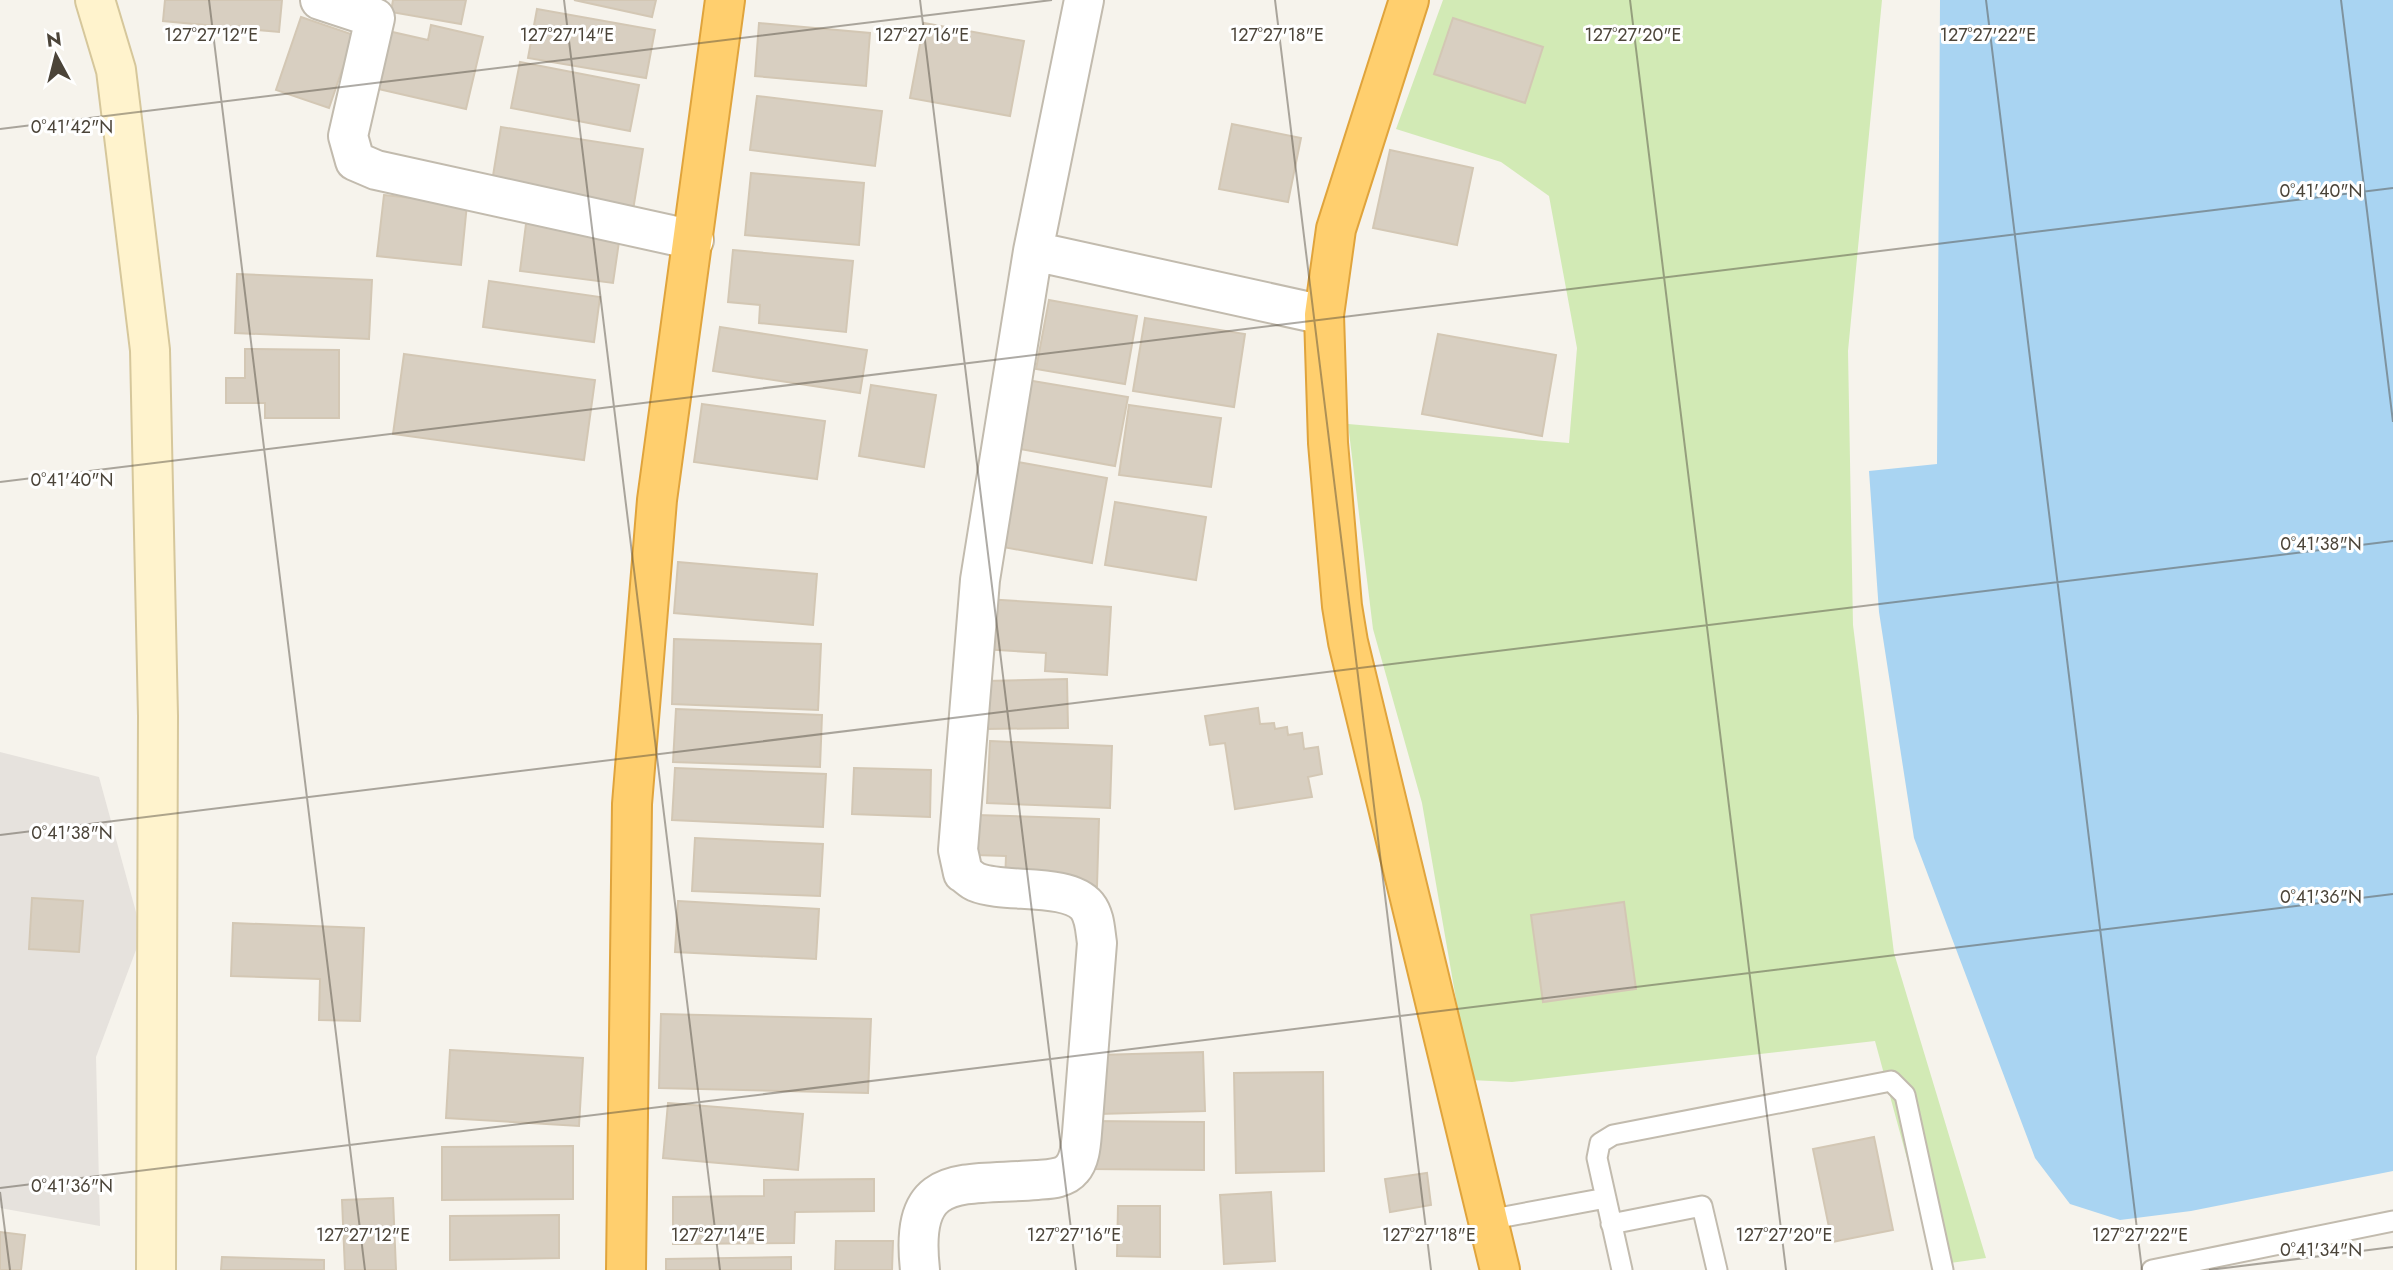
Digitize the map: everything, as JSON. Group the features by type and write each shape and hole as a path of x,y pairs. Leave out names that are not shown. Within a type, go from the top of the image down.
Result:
{"highway":[{"path":"626,1270 632,804 655,517 725,0"},
{"path":"1409,0 1336,229 1324,315 1328,443 1342,606 1348,642 1500,1270"}],"street":[{"path":"95,0 116,70 150,350 158,716 156,1270"},
{"path":"320,0 377,9 348,136 355,161 376,170 694,240"},
{"path":"920,1270 916,1235 921,1213 930,1199 959,1186 1051,1179 1066,1174 1073,1168 1079,1155 1082,1133 1097,943 1094,922 1088,907 1078,898 976,882 963,873 958,850 980,580 1033,251 1084,0"},
{"path":"1033,251 1324,315"}],"lane":[{"path":"1622,1270 1597,1157 1600,1143 1613,1135 1891,1082 1905,1095 1943,1270"},
{"path":"1488,1220 1606,1198"},
{"path":"1611,1224 1702,1206 1717,1270"},
{"path":"2152,1270 2393,1221"}],"shaded area":[{"path":"0,752 99,777 142,934 96,1057 100,1226 0,1208"}],"green space":[{"path":"1443,0 1882,0 1848,351 1853,625 1894,953 1986,1258 1936,1265 1875,1041 1512,1082 1470,1080 1422,803 1373,629 1348,424 1569,443 1577,348 1549,196 1501,162 1396,129"}],"water":[{"path":"1940,0 2393,0 2393,1171 2191,1211 2120,1220 2070,1204 2035,1158 1914,838 1879,612 1869,471 1937,464"}],"building":[{"path":"165,0 282,0 279,32 163,21"},
{"path":"393,0 466,0 461,24 391,12"},
{"path":"574,0 656,0 652,17"},
{"path":"537,9 655,30 646,78 528,58"},
{"path":"301,17 354,35 329,108 276,90"},
{"path":"1453,18 1543,47 1525,103 1434,74"},
{"path":"759,23 870,33 866,86 755,76"},
{"path":"924,23 1024,41 1010,116 910,98"},
{"path":"431,25 483,37 466,109 374,88 388,31 428,40"},
{"path":"520,62 639,85 630,131 511,108"},
{"path":"757,96 882,111 875,166 750,150"},
{"path":"1232,124 1301,138 1288,202 1219,189"},
{"path":"501,127 643,149 633,210 491,188"},
{"path":"1390,150 1473,168 1457,245 1373,228"},
{"path":"751,173 864,183 859,245 745,235"},
{"path":"384,195 467,204 461,265 377,256"},
{"path":"527,216 621,228 613,283 520,271"},
{"path":"733,250 853,261 846,332 759,323 760,305 728,302"},
{"path":"237,274 372,280 369,339 235,333"},
{"path":"489,281 600,297 594,342 483,327"},
{"path":"1049,300 1137,316 1125,384 1036,369"},
{"path":"1145,318 1245,334 1234,407 1133,391"},
{"path":"720,327 867,350 860,393 713,371"},
{"path":"1438,334 1556,355 1542,436 1422,414"},
{"path":"245,349 339,350 339,418 265,418 265,403 226,403 226,378 245,378"},
{"path":"404,354 595,380 584,460 393,434"},
{"path":"1027,380 1128,397 1115,466 1015,448"},
{"path":"871,385 936,395 924,467 859,456"},
{"path":"702,404 825,421 817,479 694,462"},
{"path":"1129,405 1221,418 1211,487 1119,475"},
{"path":"1018,462 1107,478 1092,563 1003,547"},
{"path":"1115,502 1206,517 1196,580 1105,565"},
{"path":"678,562 817,574 813,625 674,613"},
{"path":"985,599 1111,607 1107,675 1045,671 1046,653 982,649"},
{"path":"674,639 821,644 818,710 672,704"},
{"path":"1067,679 1068,728 986,729 985,681"},
{"path":"1258,708 1260,724 1274,723 1275,729 1287,727 1288,735 1302,733 1304,749 1318,747 1322,774 1308,777 1312,797 1235,809 1225,743 1210,745 1205,716"},
{"path":"676,709 822,715 820,767 673,762"},
{"path":"990,741 1112,746 1110,808 987,803"},
{"path":"675,768 826,774 823,827 672,820"},
{"path":"854,768 931,770 930,817 852,814"},
{"path":"977,815 1099,819 1097,886 1005,883 1006,856 976,855"},
{"path":"695,838 823,844 820,896 692,891"},
{"path":"32,898 83,901 79,952 29,949"},
{"path":"678,901 819,909 816,959 675,952"},
{"path":"1624,902 1636,989 1543,1002 1531,915"},
{"path":"233,923 364,928 360,1021 319,1020 320,979 231,976"},
{"path":"661,1014 871,1019 868,1093 659,1088"},
{"path":"450,1050 583,1058 579,1126 446,1118"},
{"path":"1203,1052 1205,1111 1099,1114 1098,1055"},
{"path":"1323,1072 1324,1171 1236,1173 1234,1073"},
{"path":"668,1103 803,1114 798,1170 663,1158"},
{"path":"1090,1121 1204,1122 1204,1170 1090,1169"},
{"path":"1874,1137 1893,1230 1832,1242 1813,1149"},
{"path":"573,1146 573,1199 442,1200 442,1147"},
{"path":"1427,1173 1431,1205 1390,1212 1385,1179"},
{"path":"874,1179 874,1211 795,1212 794,1243 673,1244 673,1197 764,1196 764,1180"},
{"path":"1271,1192 1275,1261 1224,1264 1220,1195"},
{"path":"393,1198 396,1270 345,1270 342,1200"},
{"path":"1118,1206 1160,1206 1160,1257 1117,1256"},
{"path":"559,1215 559,1258 450,1260 450,1216"},
{"path":"0,1232 25,1235 21,1270 0,1270"},
{"path":"836,1241 893,1241 892,1270 835,1270"},
{"path":"222,1257 324,1260 324,1270 221,1270"},
{"path":"791,1257 791,1270 666,1270 666,1259"}]}
